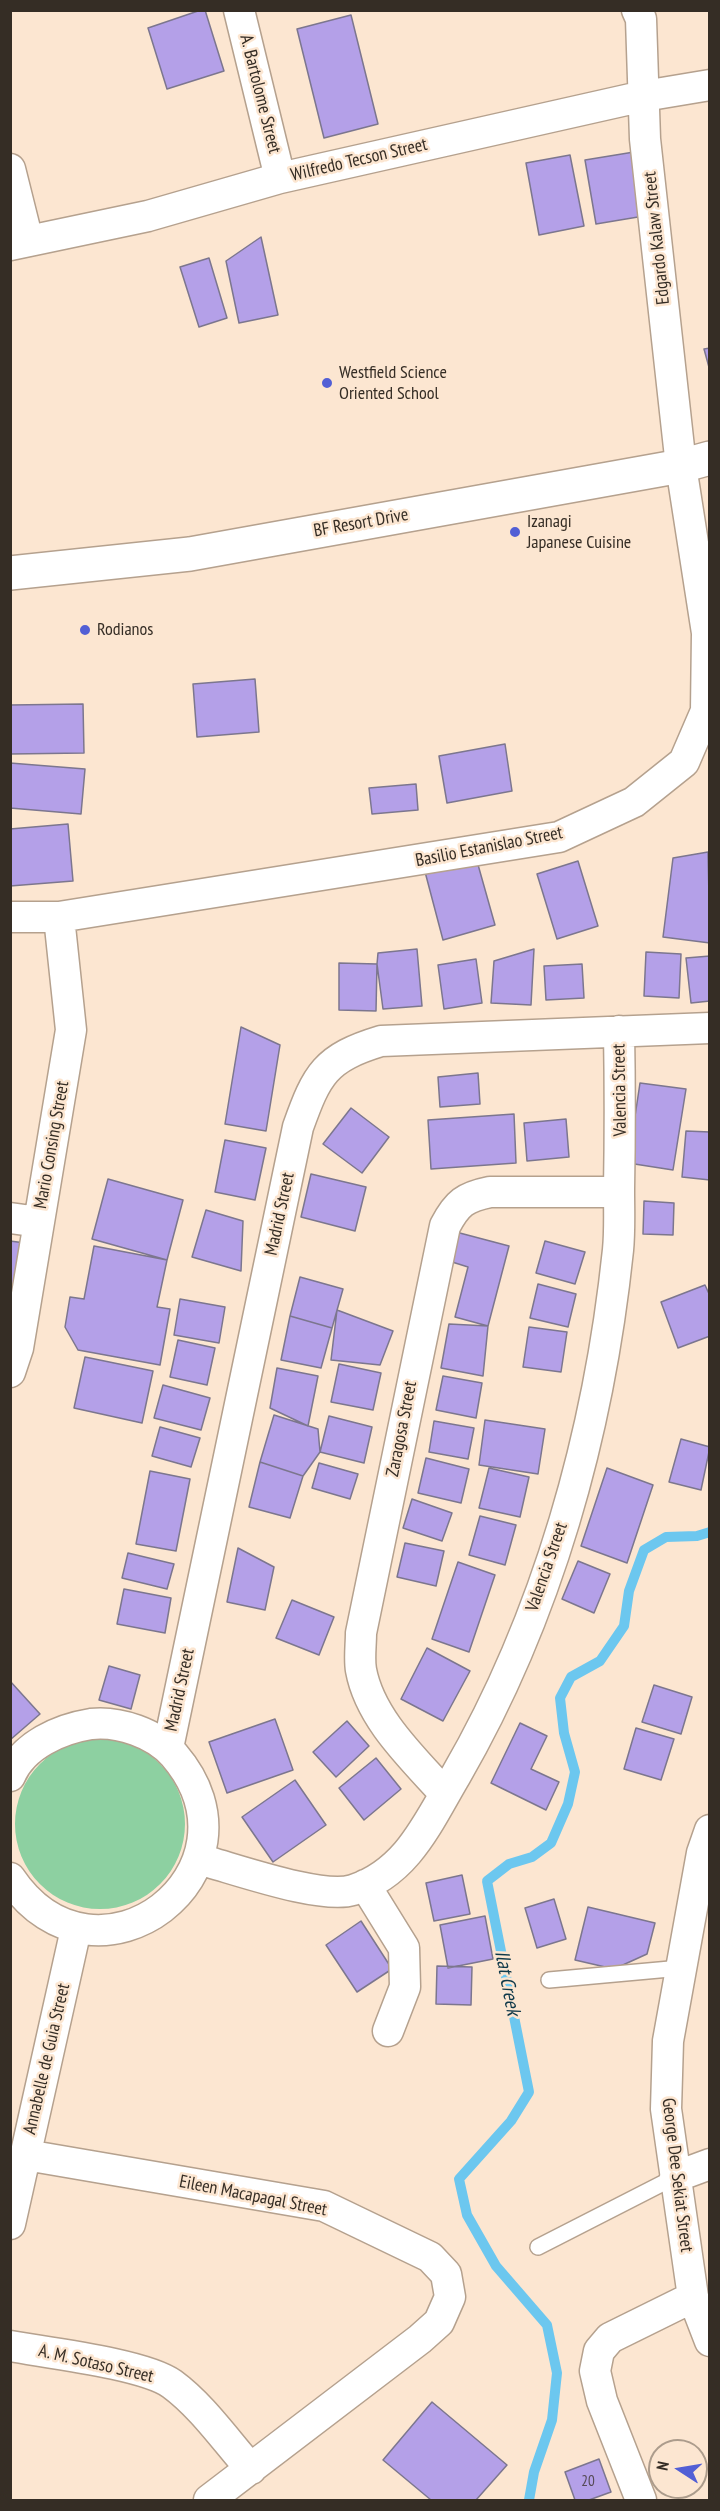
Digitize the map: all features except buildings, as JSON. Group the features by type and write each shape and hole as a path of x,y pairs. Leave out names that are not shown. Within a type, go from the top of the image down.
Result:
{"main road":[{"name":"BF Resort Drive","path":"10,573 190,554 695,462"}],"street":[{"name":"A. Bartolome Street","path":"239,10 280,178"},
{"name":"Edgardo Kalaw Street","path":"637,10 641,19 645,139 695,462"},
{"name":"Wilfredo Tecson Street","path":"19,243 148,216 280,178 644,96 710,85"},
{"path":"10,169 19,243"},
{"name":"Basilio Estanislao Street","path":"10,917 59,917 559,837 634,802 684,762 706,711 707,633 695,462"},
{"name":"Mario Consing Street","path":"10,1372 18,1348 25,1220 72,1030 59,917"},
{"name":"Madrid Street","path":"168,1748 298,1127 311,1090 328,1066 351,1050 381,1041 710,1028"},
{"name":"Valencia Street","path":"198,1859 320,1891 350,1891 365,1885 382,1877 407,1855 482,1730 516,1654 552,1561 578,1476 599,1373 618,1248 619,1031"},
{"name":"Zaragosa Street","path":"445,1794 399,1742 373,1704 361,1670 361,1633 445,1226 454,1209 470,1196 490,1192 619,1192"},
{"path":"10,1776 35,1745 67,1728 102,1723 137,1730 168,1748 188,1771 200,1799 204,1829 198,1859 180,1893 150,1917 114,1930 76,1929 47,1917 23,1897 10,1878"},
{"name":"George Dee Sekiat Street","path":"710,1830 702,1853 668,2041 666,2109 693,2297 710,2341"},
{"path":"365,1885 404,1948 405,1987 388,2031"},
{"name":"Annabelle de Guia Street","path":"10,2224 76,1929"},
{"name":"Eileen Macapagal Street","path":"26,2155 324,2206 430,2257 446,2274 450,2297 439,2322 209,2500"},
{"path":"675,2177 710,2164"},
{"path":"641,2500 602,2401 595,2371 599,2351 610,2338 693,2297"},
{"name":"A. M. Sotaso Street","path":"10,2346 148,2372 171,2384 189,2399 251,2469"}],"lane":[{"path":"549,1980 681,1968"},
{"path":"538,2247 675,2177"}],"green space":[{"path":"100,1739 133,1745 160,1764 179,1791 185,1824 179,1857 160,1884 133,1903 100,1909 67,1903 40,1884 21,1857 15,1824 21,1791 40,1764 67,1745"}],"waterway":[{"name":"Ilat Creek","path":"529,2500 534,2472 552,2420 557,2373 547,2325 496,2266 467,2215 459,2179 511,2121 529,2092 487,1881 509,1864 532,1857 551,1843 568,1804 575,1772 564,1733 560,1698 571,1677 600,1661 624,1626 629,1591 644,1550 666,1537 697,1536 710,1532"}],"place":[{"name":"Westfield Science Oriented School","path":"327,383"},
{"name":"Izanagi Japanese Cuisine","path":"515,532"},
{"name":"Rodianos","path":"85,630"}]}
